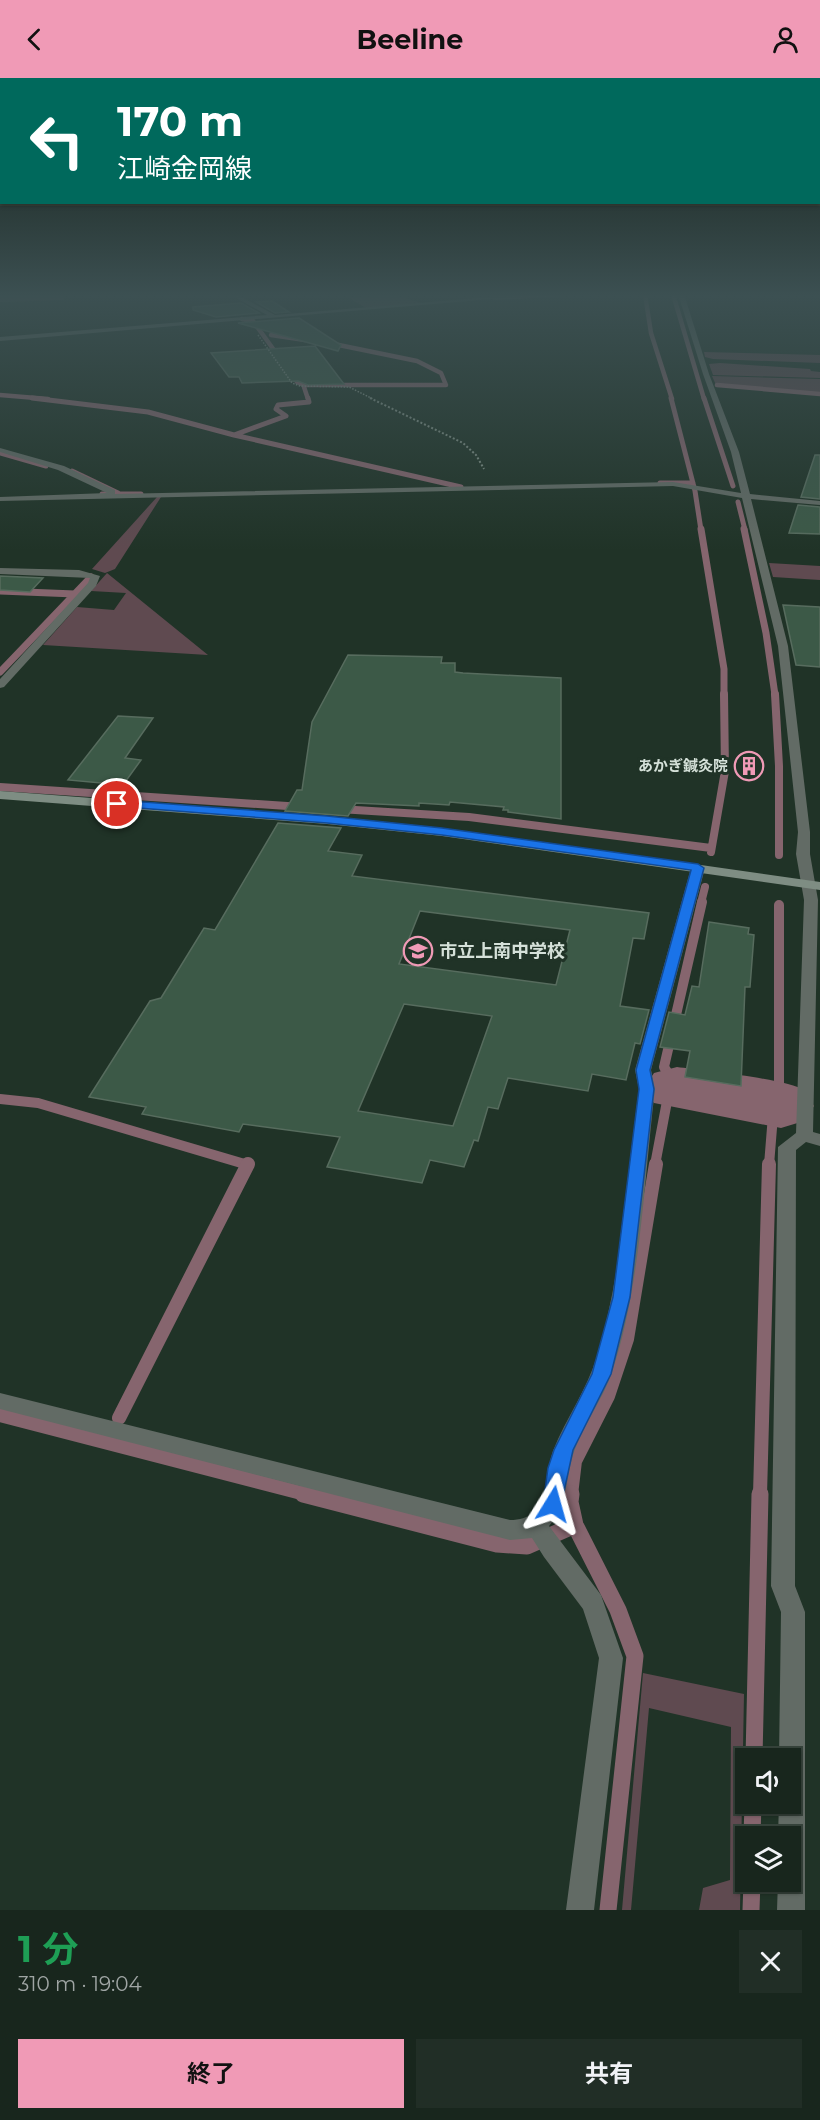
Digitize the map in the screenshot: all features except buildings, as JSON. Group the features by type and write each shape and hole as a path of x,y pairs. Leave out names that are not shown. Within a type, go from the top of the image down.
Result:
{"main road":[{"path":"0,795 339,821 442,832 814,885"}],"street":[{"path":"708,379 735,452 783,646 804,832 803,854 814,885 811,900 812,1138 787,1147 783,1586 793,1612 791,1910"},
{"path":"0,450 62,468 111,494"},
{"path":"0,499 111,494 661,485 820,503"},
{"path":"0,571 79,573 95,576 93,584 0,685"},
{"path":"543,1536 553,1504 558,1468 564,1450 602,1374 621,1297 647,1089 643,1070 698,868"},
{"path":"0,1401 510,1530 526,1530 543,1536 593,1603 611,1658 580,1910"}],"path":[{"path":"289,379 300,386 353,388 463,444 476,455 488,475"}],"shaded area":[{"path":"714,379 820,379 820,393 716,385"},
{"path":"157,497 161,497 115,569 105,573 92,569"},
{"path":"769,563 820,566 820,580 773,577"},
{"path":"107,573 208,655 43,645 77,607 114,610 126,593 91,591"},
{"path":"643,1673 744,1694 743,1748 735,1748 735,1814 742,1814 742,1826 735,1826 735,1892 740,1892 740,1910 699,1910 703,1888 730,1880 731,1727 649,1708 631,1910 622,1910"}],"waterway":[{"path":"295,379 304,385"},
{"path":"304,385 446,385 444,379"},
{"path":"666,379 672,399"},
{"path":"698,379 704,399"},
{"path":"717,385 820,394"},
{"path":"304,387 308,399"},
{"path":"0,395 48,399"},
{"path":"32,398 148,412 234,435"},
{"path":"234,435 286,416 276,409 278,405 309,402 308,398"},
{"path":"671,398 693,483"},
{"path":"704,398 733,486"},
{"path":"234,435 461,487"},
{"path":"0,453 46,466"},
{"path":"72,471 118,493"},
{"path":"660,483 693,483"},
{"path":"693,483 701,530"},
{"path":"102,494 141,494"},
{"path":"738,502 745,530"},
{"path":"701,529 724,669 724,694"},
{"path":"744,529 766,633 775,695"},
{"path":"75,594 91,577"},
{"path":"0,591 75,594"},
{"path":"0,672 75,594"},
{"path":"711,852 725,771 724,694"},
{"path":"775,694 779,766 779,855"},
{"path":"0,787 302,807"},
{"path":"339,809 469,817 711,848"},
{"path":"701,903 705,887"},
{"path":"655,1165 668,1096 677,1088 664,1067 702,902"},
{"path":"769,1165 774,1103 779,1088 779,905"},
{"path":"677,1088 781,1106"},
{"path":"0,1099 38,1103 248,1165"},
{"path":"571,1495 575,1461 608,1396 627,1339 656,1164"},
{"path":"760,1495 769,1164"},
{"path":"119,1418 248,1165"},
{"path":"0,1415 309,1495"},
{"path":"303,1494 497,1544 527,1546 575,1525"},
{"path":"571,1494 570,1502 575,1525"},
{"path":"754,1748 760,1494"},
{"path":"575,1525 618,1610 635,1656 608,1910"},
{"path":"752,1826 753,1814"},
{"path":"751,1910 752,1892"}],"place":[{"name":"あかぎ鍼灸院","path":"749,766"},
{"name":"市立上南中学校","path":"418,951"}],"route":[{"path":"117,804 327,820 442,832 698,868 643,1070 647,1089 621,1297 602,1374 564,1450 558,1468 553,1504"}]}
